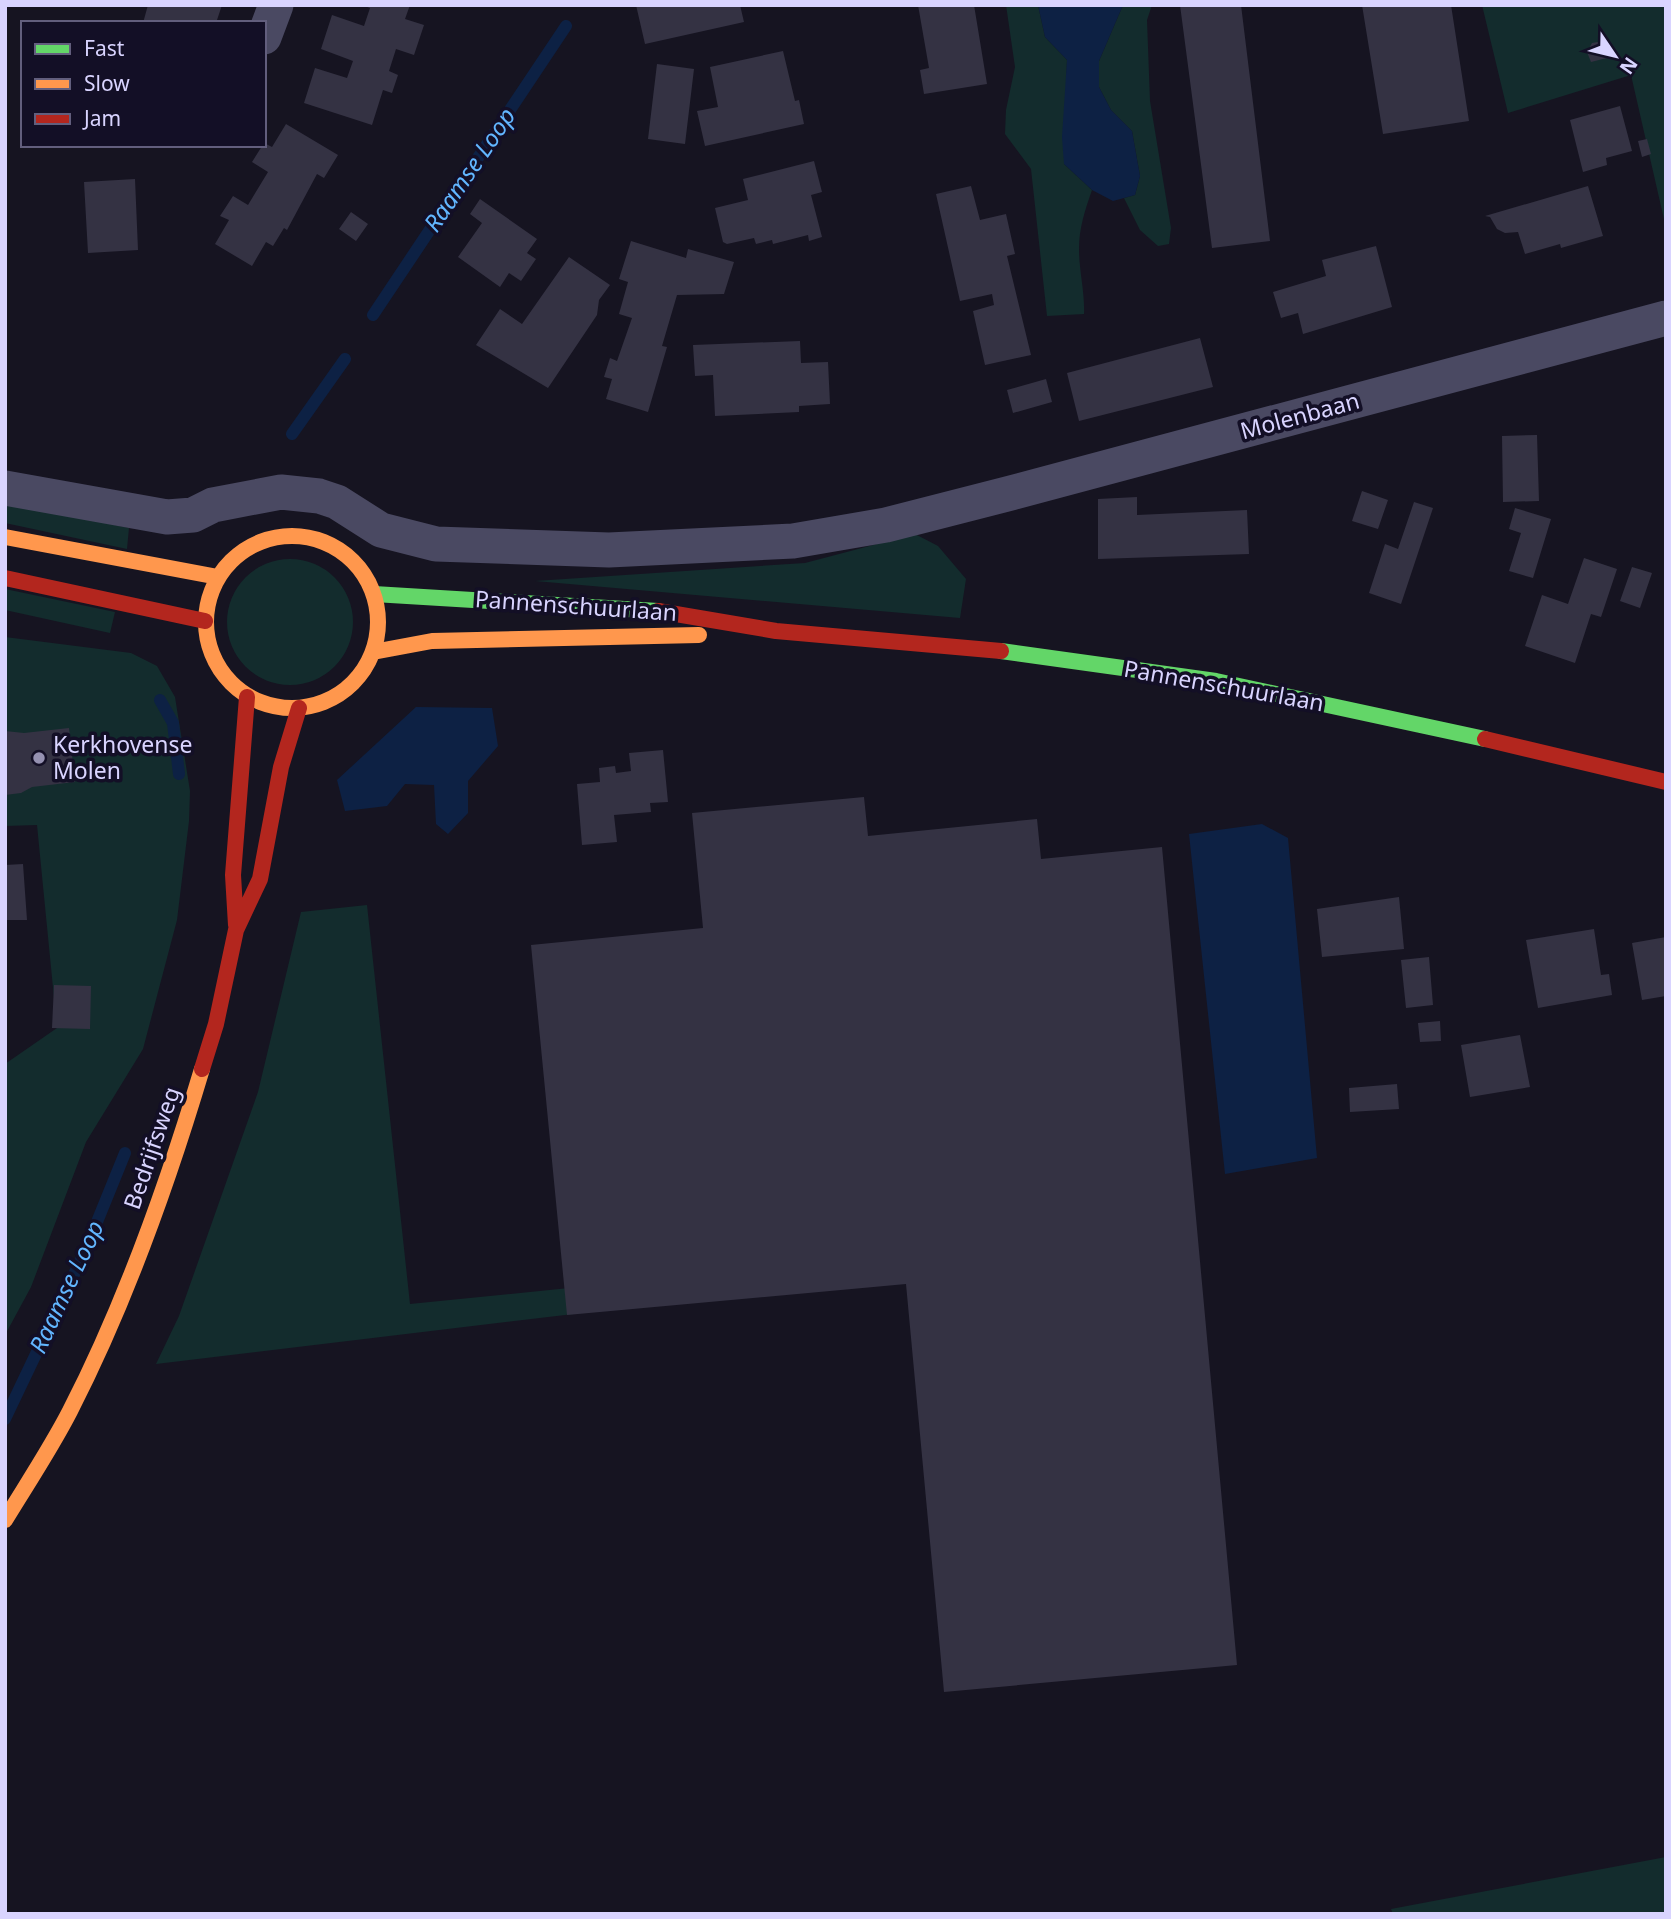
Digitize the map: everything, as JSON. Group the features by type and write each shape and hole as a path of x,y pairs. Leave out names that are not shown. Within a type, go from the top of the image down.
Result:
{"main road":[{"path":"282,536 320,540 354,561 374,594 378,614 373,652 361,674 344,691 323,703 299,708 281,708 247,697 230,683 216,665 208,643 205,621 209,598 218,577 245,549 282,536"},
{"path":"5,537 218,577"},
{"path":"5,578 205,621"},
{"name":"Pannenschuurlaan","path":"374,594 680,612 776,631 1021,653 1216,681 1382,715 1666,782"},
{"name":"Pannenschuurlaan","path":"373,652 432,641 776,631"},
{"name":"Bedrijfsweg","path":"236,930 233,875 247,697"},
{"name":"Bedrijfsweg","path":"5,1520 70,1410 130,1279 181,1139 212,1037 236,930 260,879 282,767 299,708"}],"street":[{"path":"266,32 276,5"},
{"name":"Molenbaan","path":"5,488 167,517 193,515 213,505 281,492 319,496 337,502 381,530 436,544 595,550 725,547 793,541 886,525 1666,318"}],"green space":[{"path":"1006,5 1038,5 1045,37 1067,60 1064,164 1092,190 1079,241 1084,314 1047,316 1031,169 1005,134 1006,110 1015,67"},
{"path":"1123,5 1152,5 1147,20 1150,101 1171,228 1169,244 1158,246 1140,230 1124,198 1135,195 1140,176 1132,131 1111,110 1099,87 1099,61"},
{"path":"1482,5 1666,5 1666,228 1631,75 1508,113"},
{"path":"5,502 129,528 127,549 5,523"},
{"path":"915,534 938,546 966,579 960,618 535,581 805,563"},
{"path":"290,559 314,564 334,578 348,598 353,622 348,646 334,666 314,680 290,685 266,680 246,666 232,646 227,622 232,598 246,578 266,564"},
{"path":"5,589 115,612 110,633 5,610"},
{"path":"5,637 131,653 157,666 175,697 190,791 177,920 143,1049 86,1142 31,1287 5,1335 5,1064 57,1028 37,825 5,826"},
{"path":"367,905 410,1304 579,1287 582,1313 156,1364 179,1316 258,1092 301,912"},
{"path":"1666,1857 1666,1914 1393,1914 1391,1909"}],"water":[{"path":"1038,5 1123,5 1099,61 1099,87 1111,110 1132,131 1140,176 1135,195 1113,201 1092,190 1064,164 1062,137 1067,60 1045,37"},
{"path":"416,707 492,708 498,746 468,781 468,813 448,834 436,824 434,785 405,784 387,806 345,811 337,780"},
{"path":"1262,824 1288,838 1317,1158 1225,1174 1189,834"}],"building":[{"path":"148,5 222,5 217,21 144,21"},
{"path":"362,5 410,5 405,19 424,25 414,55 396,49 389,71 398,75 392,93 383,90 372,125 304,103 315,68 347,78 353,61 321,49 332,15 364,26 370,8"},
{"path":"636,5 740,5 744,22 645,44"},
{"path":"918,5 974,5 987,84 924,94 920,70 929,68"},
{"path":"1180,5 1241,5 1270,241 1212,248"},
{"path":"1362,5 1451,5 1469,121 1383,134"},
{"path":"1603,41 1607,58 1591,62 1587,52 1592,43"},
{"path":"783,51 795,101 799,100 804,124 705,146 697,111 718,107 710,67"},
{"path":"657,64 694,69 685,144 648,139"},
{"path":"1620,106 1632,151 1606,158 1607,165 1583,172 1570,120"},
{"path":"286,124 338,155 324,178 317,174 287,230 284,228 273,246 266,242 252,266 215,244 229,220 220,216 233,196 248,205 268,172 252,162 261,147 266,147 266,144 272,147"},
{"path":"1647,139 1651,154 1642,157 1638,141"},
{"path":"814,161 822,192 811,195 822,237 809,241 808,235 773,244 772,240 756,244 754,238 727,244 723,242 715,208 748,200 743,179"},
{"path":"135,179 138,250 88,253 84,182"},
{"path":"971,186 980,220 1006,214 1015,254 1007,256 1031,355 985,365 973,311 994,305 992,294 960,301 936,194"},
{"path":"1588,186 1603,236 1561,248 1560,244 1525,254 1518,232 1505,233 1497,229 1490,217 1485,216"},
{"path":"480,199 537,239 527,253 536,259 521,281 509,273 500,287 458,257 482,223 470,214"},
{"path":"351,212 368,224 356,241 339,229"},
{"path":"631,241 686,258 688,249 734,262 724,294 677,295 662,346 667,347 648,412 606,399 612,379 604,377 610,358 617,361 632,318 619,314 628,282 619,279"},
{"path":"1376,246 1392,307 1303,334 1298,313 1281,318 1273,292 1326,276 1322,260"},
{"path":"569,257 610,285 599,300 597,315 548,388 476,345 500,309 522,324"},
{"path":"1200,338 1213,387 1079,421 1067,373"},
{"path":"800,341 801,363 828,362 830,404 799,406 799,412 715,416 713,375 695,376 693,345"},
{"path":"1046,379 1052,402 1013,413 1007,390"},
{"path":"1537,435 1539,501 1503,502 1502,436"},
{"path":"1362,491 1388,500 1378,529 1352,521"},
{"path":"1137,497 1137,515 1247,510 1249,554 1098,559 1098,499"},
{"path":"1414,502 1433,508 1401,604 1369,593 1385,544 1398,549"},
{"path":"1515,508 1551,519 1533,578 1509,571 1521,533 1509,529"},
{"path":"1584,558 1617,569 1601,617 1591,614 1575,663 1525,646 1542,595 1568,604"},
{"path":"1632,567 1652,573 1640,608 1620,601"},
{"name":"Kerkhovense Molen","path":"69,728 75,782 32,787 21,793 5,795 5,731 24,733"},
{"path":"663,750 668,802 650,803 651,812 614,815 617,842 582,845 577,784 600,782 599,768 615,766 616,773 631,771 629,753"},
{"path":"864,797 868,836 1037,819 1041,859 1162,847 1237,1665 944,1692 906,1284 567,1315 531,945 703,928 692,813"},
{"path":"23,864 27,920 6,920 5,865"},
{"path":"1399,897 1404,949 1322,957 1317,909"},
{"path":"1594,929 1601,975 1609,974 1612,995 1538,1008 1526,940"},
{"path":"1666,937 1666,996 1642,1000 1632,943"},
{"path":"1429,957 1433,1005 1406,1008 1401,960"},
{"path":"54,985 91,986 90,1029 52,1028"},
{"path":"1440,1021 1441,1041 1420,1042 1418,1023"},
{"path":"1520,1035 1530,1087 1470,1097 1461,1045"},
{"path":"1397,1084 1399,1109 1350,1112 1349,1088"}],"waterway":[{"name":"Raamse Loop","path":"373,315 566,26"},
{"name":"Raamse Loop","path":"292,434 345,359"},
{"name":"Raamse Loop","path":"160,700 173,723 179,774"},
{"name":"Raamse Loop","path":"5,1419 86,1249 125,1153"}],"traffic: fast":[{"path":"374,594 658,611"},
{"path":"1001,651 1216,681 1485,739"}],"traffic: slow":[{"path":"292,536 325,542 353,561 372,589 378,622 372,655 353,683 325,702 292,708 259,702 231,683 212,655 206,622 212,589 231,561 259,542 292,536"},
{"path":"5,537 218,577"},
{"path":"373,652 432,641 699,635"},
{"path":"5,1520 63,1425 109,1328 160,1200 202,1069"}],"traffic: jam":[{"path":"5,578 205,621"},
{"path":"658,611 776,631 1001,651"},
{"path":"236,925 233,875 247,697"},
{"path":"202,1069 216,1024 236,930 260,879 281,767 299,708"},
{"path":"1485,739 1666,782"}],"place":[{"name":"Kerkhovense Molen","path":"39,758"}]}
